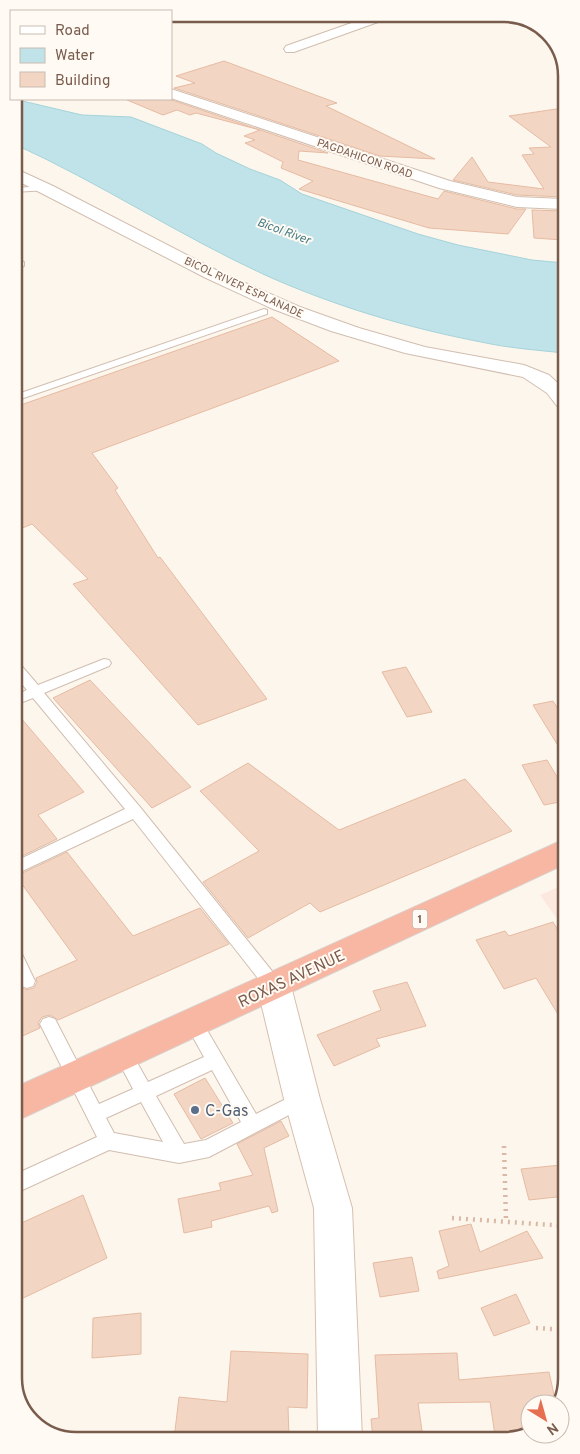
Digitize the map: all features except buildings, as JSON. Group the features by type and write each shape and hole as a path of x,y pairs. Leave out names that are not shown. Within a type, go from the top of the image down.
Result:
{"highway":[{"name":"ROXAS AVENUE","path":"22,1102 558,855"}],"street":[{"path":"290,49 364,23"},
{"name":"PAGDAHICON ROAD","path":"172,93 445,185 517,202 558,204"},
{"name":"BICOL RIVER ESPLANADE","path":"23,177 204,270 279,305 366,336 414,350 524,370 550,383 558,394"},
{"path":"274,986 302,1099 333,1208 340,1432"}],"lane":[{"path":"23,189 45,188"},
{"path":"23,395 264,312"},
{"path":"23,697 104,663"},
{"path":"23,676 135,811 274,986"},
{"path":"22,865 135,811"},
{"path":"22,972 28,981"},
{"path":"194,1023 253,1125"},
{"path":"49,1024 108,1141"},
{"path":"124,1055 179,1154"},
{"path":"94,1115 216,1060"},
{"path":"22,1181 108,1141 179,1154 209,1148 302,1099"}],"path":[{"path":"504,1146 506,1221"},
{"path":"452,1218 558,1225"},
{"path":"536,1328 558,1329"}],"shaded area":[{"path":"558,887 558,920 540,895"}],"water":[{"name":"Bicol River","path":"23,101 82,115 131,117 202,144 216,153 250,169 280,180 302,194 418,234 458,245 532,260 558,262 558,352 501,346 426,330 318,297 233,260 23,148"}],"place":[{"name":"C-Gas","path":"195,1110"}]}
